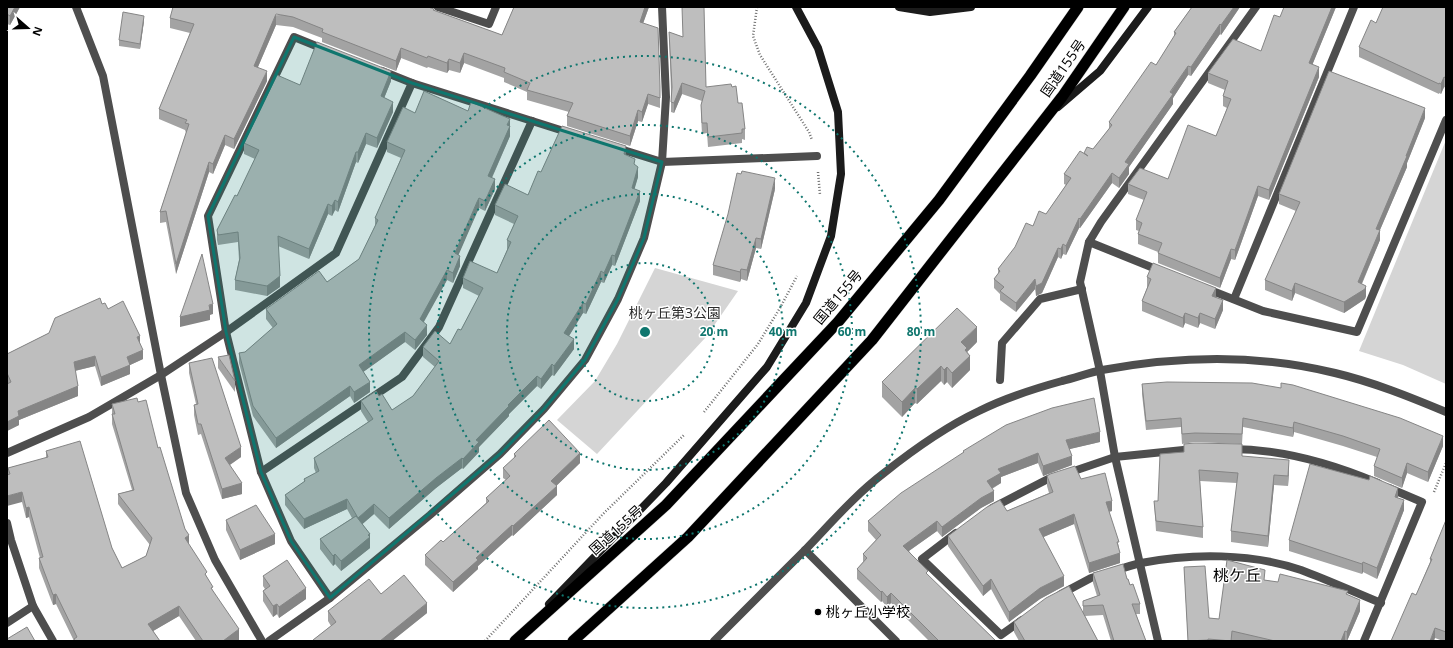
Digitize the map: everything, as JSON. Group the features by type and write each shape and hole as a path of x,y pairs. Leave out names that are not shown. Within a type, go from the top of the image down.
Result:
{"highway":[{"name":"国道155号","path":"514,641 666,505 838,322 939,200 1030,76 1078,7"},
{"name":"国道155号","path":"573,641 688,537 872,340 1062,97 1124,7"}],"main road":[{"path":"514,641 666,483 762,373 806,303 831,236 841,174 838,112 818,48 796,7"},
{"path":"899,7 930,12 971,7"},
{"path":"1042,122 1100,71 1148,7"}],"street":[{"path":"76,7 103,76 161,375 186,493 215,560 262,641"},
{"path":"438,7 489,24 496,7"},
{"path":"269,641 330,598 430,515 500,454 544,409 585,360 618,299 644,238 662,162 666,98 662,7"},
{"path":"1158,641 1115,457 1100,371 1080,282 1089,242 1101,222 1256,7"},
{"path":"1234,300 1354,7"},
{"path":"330,598 291,542 261,472 226,332 208,216 294,37 331,52"},
{"path":"375,68 412,83 578,136"},
{"path":"7,453 89,417 161,375 226,332 336,253 412,83"},
{"path":"1198,285 1263,311 1357,332 1446,120"},
{"path":"261,472 402,377 439,327 532,121"},
{"path":"608,146 662,162 817,156"},
{"path":"1089,242 1169,274"},
{"path":"1000,380 1002,343 1040,299 1082,288"},
{"path":"714,641 851,502 882,474 915,449 950,426 979,410 1015,396 1100,371 1160,362 1205,358 1249,359 1296,365 1336,373 1446,412"},
{"path":"984,512 1048,479 1115,457 1203,448"},
{"path":"1226,448 1289,454 1324,462 1422,502 1364,641"},
{"path":"7,523 11,540 33,606 53,641"},
{"path":"965,526 922,559 1002,635 1031,612"},
{"path":"805,550 896,641"},
{"path":"1057,596 1091,578 1140,563 1202,556 1228,557 1265,562 1300,570 1381,603"},
{"path":"7,623 33,606"}],"path":[{"path":"757,7 752,36 760,55 809,132 817,156 820,199"},
{"path":"701,416 758,344 799,274"},
{"path":"485,641 603,514 686,433"},
{"path":"1422,502 1432,495 1446,463"}],"highlighted area":[{"path":"294,37 412,83 662,162 644,238 618,299 585,360 544,409 500,454 330,598 291,541 261,472 226,332 208,216"}],"green space":[{"path":"1446,140 1446,384 1403,365 1359,351"},
{"name":"桃ヶ丘第3公園","path":"655,268 738,291 706,337 597,454 557,420 595,381 617,344"}],"building":[{"path":"7,7 15,7 10,16 7,14"},
{"path":"173,7 428,7 502,35 514,7 645,7 640,22 658,28 660,98 648,94 642,112 638,110 630,136 567,116 573,103 527,90 530,83 504,72 505,68 464,53 460,63 449,59 447,63 428,56 427,58 401,48 396,61 322,32 323,29 293,17 276,14 254,66 267,71 234,139 225,135 213,164 209,162 176,264 166,211 160,212 189,124 185,123 187,120 159,109 194,24 170,18"},
{"path":"682,7 704,7 706,87 731,84 732,87 736,86 738,103 742,103 745,129 742,129 742,133 708,137 707,123 702,123 701,105 705,91 682,83 674,103 671,102 672,87 669,32 683,37"},
{"path":"1192,7 1234,7 1221,25 1220,24 1191,67 1188,66 1170,92 1173,94 1125,162 1129,164 1119,178 1112,173 1080,219 1079,218 1066,246 1063,244 1061,249 1058,248 1042,283 1036,286 1035,279 1016,303 1000,291 1004,287 994,279 1000,271 998,269 1015,247 1026,223 1033,226 1039,211 1046,214 1071,178 1064,174 1080,151 1088,156 1084,153 1087,147 1093,149 1112,125 1109,122 1151,62 1156,65 1176,33 1174,32"},
{"path":"1284,7 1332,7 1309,63 1319,67 1269,190 1258,186 1235,250 1231,249 1220,278 1158,253 1162,243 1138,234 1142,223 1136,220 1147,192 1128,184 1140,168 1168,179 1188,125 1216,136 1231,99 1223,96 1228,81 1208,73 1233,39 1261,51 1274,15 1280,17"},
{"path":"1383,7 1446,7 1446,78 1444,77 1441,84 1359,47 1371,20 1376,23"},
{"path":"123,12 144,16 140,44 119,40"},
{"path":"317,42 391,71 381,96 393,102 377,138 366,133 358,152 356,152 338,202 335,200 332,206 328,204 309,249 278,236 280,276 267,286 235,280 240,258 238,232 218,235 217,230 235,195 237,196 259,150 244,143 277,75 300,85"},
{"path":"1329,71 1425,108 1407,156 1376,229 1380,230 1358,282 1366,286 1365,289 1344,302 1295,283 1292,291 1265,280 1300,202 1279,194"},
{"path":"424,91 468,111 471,102 510,119 507,125 510,126 488,176 495,179 485,201 479,198 477,202 455,253 460,256 453,273 447,270 420,319 427,325 415,340 405,332 359,365 370,382 354,392 350,386 276,438 253,406 239,353 245,352 277,324 266,309 319,271 327,282 359,259 378,220 375,218 405,150 387,142 403,107 415,113"},
{"path":"562,126 626,146 624,154 635,159 634,164 638,167 632,188 640,191 615,256 612,255 604,273 601,271 586,304 583,303 564,333 574,339 554,366 552,364 541,379 537,376 508,405 509,406 476,440 479,442 463,459 462,458 436,478 389,518 374,504 358,518 347,499 304,519 285,495 305,481 304,479 319,471 314,458 373,419 361,401 376,391 379,396 382,394 392,410 413,396 439,361 423,347 435,331 450,344 458,329 461,330 483,288 463,278 470,261 497,273 511,242 507,240 518,216 495,205 505,184 528,195 538,171 541,172"},
{"path":"742,171 775,178 761,239 756,238 747,270 741,269 740,272 713,265 728,214 737,173 741,174"},
{"path":"202,254 213,304 209,305 210,310 180,317"},
{"path":"1153,263 1216,288 1212,296 1223,300 1215,319 1200,313 1198,318 1185,313 1183,318 1142,301 1151,279 1147,277"},
{"path":"100,298 102,304 105,303 108,309 123,301 140,336 137,337 143,350 127,357 130,365 101,377 95,356 74,362 78,386 18,411 19,416 7,422 7,384 11,382 7,373 7,354 49,333 55,318"},
{"path":"957,308 977,327 961,342 967,348 965,350 970,356 952,373 947,367 944,370 941,366 917,389 915,388 902,402 882,382"},
{"path":"229,355 235,381 218,357"},
{"path":"212,358 241,447 225,458 242,483 222,489 201,424 198,424 194,405 198,404 189,363"},
{"path":"1167,382 1252,383 1281,388 1281,383 1293,385 1400,418 1443,436 1428,472 1407,463 1402,478 1374,466 1380,449 1343,436 1294,422 1293,428 1243,418 1242,434 1182,434 1181,418 1146,421 1142,384"},
{"path":"137,398 138,402 146,400 158,448 160,447 185,529 189,535 185,538 207,572 205,574 213,587 211,588 239,629 223,641 203,641 179,606 148,624 160,641 75,641 74,639 77,637 56,594 53,595 39,558 43,557 29,507 26,508 22,492 7,496 7,475 10,474 8,468 48,457 46,451 80,441 112,548 122,568 146,556 152,538 118,494 134,490 112,414 115,414 112,404"},
{"path":"1094,398 1100,432 1066,440 1072,456 1043,466 1038,453 998,469 1001,473 987,481 994,491 981,498 942,527 937,521 903,546 928,571 926,573 996,641 939,641 891,593 887,597 857,569 867,558 863,554 881,535 868,521 901,493 964,452 963,451 1006,425 1052,408"},
{"path":"549,420 580,453 551,481 557,486 476,558 478,560 453,582 425,555 441,540 443,542 489,501 486,498 510,476 503,468 516,456 514,454"},
{"path":"1184,444 1242,444 1242,456 1289,460 1288,476 1274,475 1268,536 1231,531 1238,473 1199,470 1203,527 1156,521 1154,501 1158,501 1160,454 1184,452"},
{"path":"1310,464 1369,480 1370,476 1398,488 1395,497 1404,500 1377,568 1363,562 1362,564 1289,540"},
{"path":"1075,466 1081,479 1105,473 1112,501 1106,502 1119,542 1117,542 1120,553 1089,563 1074,514 1039,529 1064,576 1040,588 1009,612 991,579 983,586 948,536 987,507 1000,500 1007,511 1053,492 1047,476"},
{"path":"256,505 275,534 240,550 226,520"},
{"path":"356,516 370,534 368,535 370,537 341,561 335,554 333,556 320,539"},
{"path":"1446,520 1446,632 1435,628 1430,641 1391,641 1412,593 1416,595 1432,559 1430,559"},
{"path":"287,560 306,588 279,607 277,604 273,606 263,591 270,586 263,576"},
{"path":"1227,560 1265,570 1264,580 1278,582 1280,574 1348,591 1346,594 1360,600 1347,632 1345,631 1341,641 1275,641 1232,631 1231,641 1208,639 1188,641 1184,567 1205,566 1209,618 1219,619"},
{"path":"1123,564 1127,579 1130,585 1133,584 1140,604 1132,604 1146,641 1114,641 1103,605 1083,606 1083,601 1100,595 1093,573"},
{"path":"404,575 427,603 380,641 313,641 336,622 328,611 369,579 381,594"},
{"path":"1069,586 1098,641 1025,641 1014,622 1046,598"},
{"path":"27,627 35,641 7,641 7,639"}],"place":[{"name":"桃ヶ丘小学校","path":"818,612"}],"district":[{"name":"桃ケ丘","path":"1237,575"}]}
